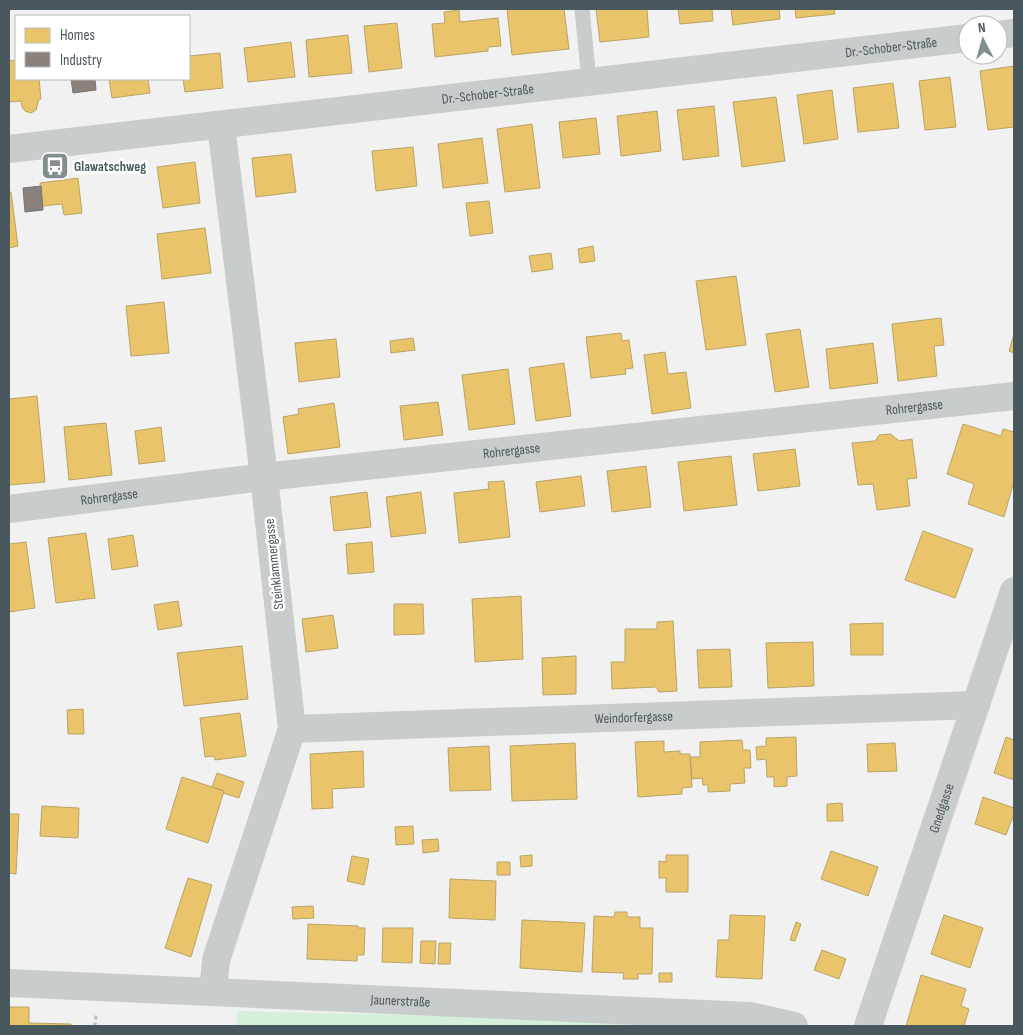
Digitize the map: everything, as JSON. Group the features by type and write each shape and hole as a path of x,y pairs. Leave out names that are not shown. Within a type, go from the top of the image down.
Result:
{"street":[{"name":"Dr.-Schober-Straße","path":"9,149 958,39"},
{"name":"Steinklammergasse","path":"213,992 216,960 292,729 264,476 221,125"},
{"name":"Rohrergasse","path":"9,509 264,476 1014,396"},
{"name":"Gnedgasse","path":"868,1026 1014,591"},
{"name":"Weindorfergasse","path":"292,729 976,706"},
{"name":"Jaunerstraße","path":"9,983 750,1016 794,1026"}],"lane":[{"path":"582,9 589,81"}],"green space":[{"path":"237,1011 628,1020 715,1026 237,1026"}],"building: Homes":[{"path":"507,9 564,9 569,49 512,55"},
{"path":"596,9 647,9 649,37 600,42"},
{"path":"678,9 712,9 713,21 680,24"},
{"path":"731,9 779,9 780,19 733,25"},
{"path":"795,9 834,9 835,14 796,18"},
{"path":"459,10 460,22 498,18 501,46 488,47 488,51 435,57 432,24 445,23 444,12"},
{"path":"397,23 402,68 369,72 364,26"},
{"path":"348,35 352,73 309,77 306,40"},
{"path":"291,42 295,77 248,82 244,48"},
{"path":"220,53 223,88 185,92 183,80 190,80 190,56"},
{"path":"15,60 15,80 39,80 41,99 39,99 36,110 31,113 25,111 21,101 9,102 9,61"},
{"path":"1014,66 1014,127 988,130 980,71"},
{"path":"950,77 956,127 925,130 919,81"},
{"path":"109,80 148,80 150,93 112,98"},
{"path":"893,83 899,128 858,132 853,88"},
{"path":"832,90 838,139 804,144 797,95"},
{"path":"776,97 785,161 742,167 733,102"},
{"path":"714,106 719,156 683,160 677,110"},
{"path":"657,111 661,151 621,156 617,116"},
{"path":"596,118 600,154 563,158 559,122"},
{"path":"532,124 540,188 505,192 497,129"},
{"path":"482,138 488,183 443,188 438,144"},
{"path":"413,147 417,186 376,191 372,151"},
{"path":"291,154 296,192 256,197 252,158"},
{"path":"195,162 200,203 163,208 157,167"},
{"path":"78,178 82,213 64,215 62,204 43,206 40,183"},
{"path":"9,192 11,192 18,246 9,248"},
{"path":"489,201 493,233 470,236 466,203"},
{"path":"205,228 211,273 162,279 157,234"},
{"path":"593,246 595,261 580,263 578,249"},
{"path":"551,253 553,269 532,272 529,256"},
{"path":"736,276 746,345 706,350 696,281"},
{"path":"164,302 169,353 131,356 126,306"},
{"path":"941,318 944,345 934,346 937,376 898,381 892,324"},
{"path":"800,329 809,387 775,392 766,334"},
{"path":"621,333 622,341 629,340 633,368 625,369 626,374 591,378 586,337"},
{"path":"1014,334 1014,353 1009,351"},
{"path":"413,338 415,350 391,353 390,341"},
{"path":"336,339 340,377 299,382 295,343"},
{"path":"873,343 878,383 830,389 826,349"},
{"path":"665,352 668,374 686,372 691,408 652,414 644,355"},
{"path":"564,363 571,416 536,421 529,368"},
{"path":"508,369 515,424 469,430 462,375"},
{"path":"37,396 45,482 9,485 9,399"},
{"path":"438,402 443,435 404,440 400,406"},
{"path":"334,403 340,447 288,454 283,417 299,414 298,409"},
{"path":"106,423 112,475 69,480 64,427"},
{"path":"963,424 1001,436 1003,429 1014,432 1014,481 1004,517 968,504 974,484 947,474"},
{"path":"161,427 165,461 139,464 135,431"},
{"path":"891,434 899,441 912,439 917,478 907,479 910,506 877,510 873,484 858,485 852,443 875,441 879,435"},
{"path":"795,449 800,486 758,491 753,454"},
{"path":"731,456 737,505 684,511 678,462"},
{"path":"646,466 651,507 612,512 607,471"},
{"path":"581,476 585,506 540,512 536,482"},
{"path":"504,481 510,537 459,543 454,493 489,489 488,482"},
{"path":"367,492 371,527 334,531 330,497"},
{"path":"421,492 426,533 391,537 386,497"},
{"path":"923,531 973,549 955,598 905,580"},
{"path":"86,533 95,598 56,603 48,538"},
{"path":"133,535 138,566 112,570 108,539"},
{"path":"26,542 35,608 9,612 9,544"},
{"path":"372,542 374,572 348,574 346,544"},
{"path":"521,596 523,659 475,662 472,599"},
{"path":"178,601 182,626 158,630 154,605"},
{"path":"394,604 423,604 424,634 394,635"},
{"path":"333,615 338,648 306,652 302,619"},
{"path":"673,621 677,691 659,692 656,687 612,689 611,662 625,662 625,629 657,629 657,622"},
{"path":"883,623 883,655 851,655 850,624"},
{"path":"813,642 814,686 768,688 766,643"},
{"path":"242,646 248,699 184,706 177,653"},
{"path":"730,649 732,687 699,688 697,650"},
{"path":"576,656 576,694 543,695 542,658"},
{"path":"83,709 84,734 68,734 67,710"},
{"path":"240,713 246,756 215,760 214,756 205,757 200,718"},
{"path":"796,737 797,776 787,777 787,786 774,787 774,777 767,777 766,759 757,760 756,747 766,746 766,738"},
{"path":"1006,737 1014,740 1014,780 994,773"},
{"path":"742,740 743,750 750,750 751,768 744,768 745,783 730,784 730,791 708,792 708,785 703,785 702,778 692,779 690,757 700,757 700,742"},
{"path":"664,741 664,752 680,751 680,754 690,754 692,787 682,788 682,794 638,797 635,742"},
{"path":"575,743 577,799 512,801 510,746"},
{"path":"895,743 897,771 868,772 867,744"},
{"path":"489,746 491,790 450,791 448,748"},
{"path":"363,751 364,787 332,789 333,808 312,809 310,754"},
{"path":"217,773 244,782 239,798 212,787"},
{"path":"182,777 224,791 208,843 166,829"},
{"path":"983,797 1014,808 1014,814 1006,835 975,824"},
{"path":"842,803 843,821 827,821 827,804"},
{"path":"42,806 79,808 78,838 40,836"},
{"path":"9,814 19,814 16,874 9,873"},
{"path":"413,826 414,844 396,845 395,827"},
{"path":"438,839 439,851 423,853 422,840"},
{"path":"831,851 878,867 868,896 821,879"},
{"path":"532,855 532,866 521,867 520,856"},
{"path":"666,855 688,855 688,892 666,892 666,878 659,878 659,861 666,862"},
{"path":"352,856 369,859 364,885 347,881"},
{"path":"497,862 510,862 510,875 497,875"},
{"path":"188,878 212,885 191,957 165,948"},
{"path":"450,879 496,881 495,920 449,918"},
{"path":"313,906 314,918 293,919 292,907"},
{"path":"615,912 627,912 627,917 640,917 640,928 653,928 652,974 638,974 638,979 623,979 624,973 592,972 594,916 614,917"},
{"path":"730,915 765,916 762,979 716,977 718,940 729,940"},
{"path":"944,915 983,928 970,968 931,954"},
{"path":"522,920 585,923 582,972 520,968"},
{"path":"796,922 801,924 795,941 790,940"},
{"path":"308,924 358,926 358,928 365,928 364,955 357,955 357,961 307,959"},
{"path":"383,928 413,928 412,963 382,962"},
{"path":"421,941 436,941 435,964 420,963"},
{"path":"439,943 451,943 450,964 438,964"},
{"path":"822,950 846,959 839,979 814,970"},
{"path":"659,973 672,973 672,982 659,982"},
{"path":"921,975 966,989 961,1006 969,1009 964,1026 906,1026"},
{"path":"9,1007 29,1007 29,1023 71,1024 71,1026 9,1026"}],"building: Industry":[{"path":"71,80 95,80 96,90 73,93"},
{"path":"41,186 43,210 25,212 23,188"}],"place":[{"name":"Glawatschweg","path":"55,166"}]}
